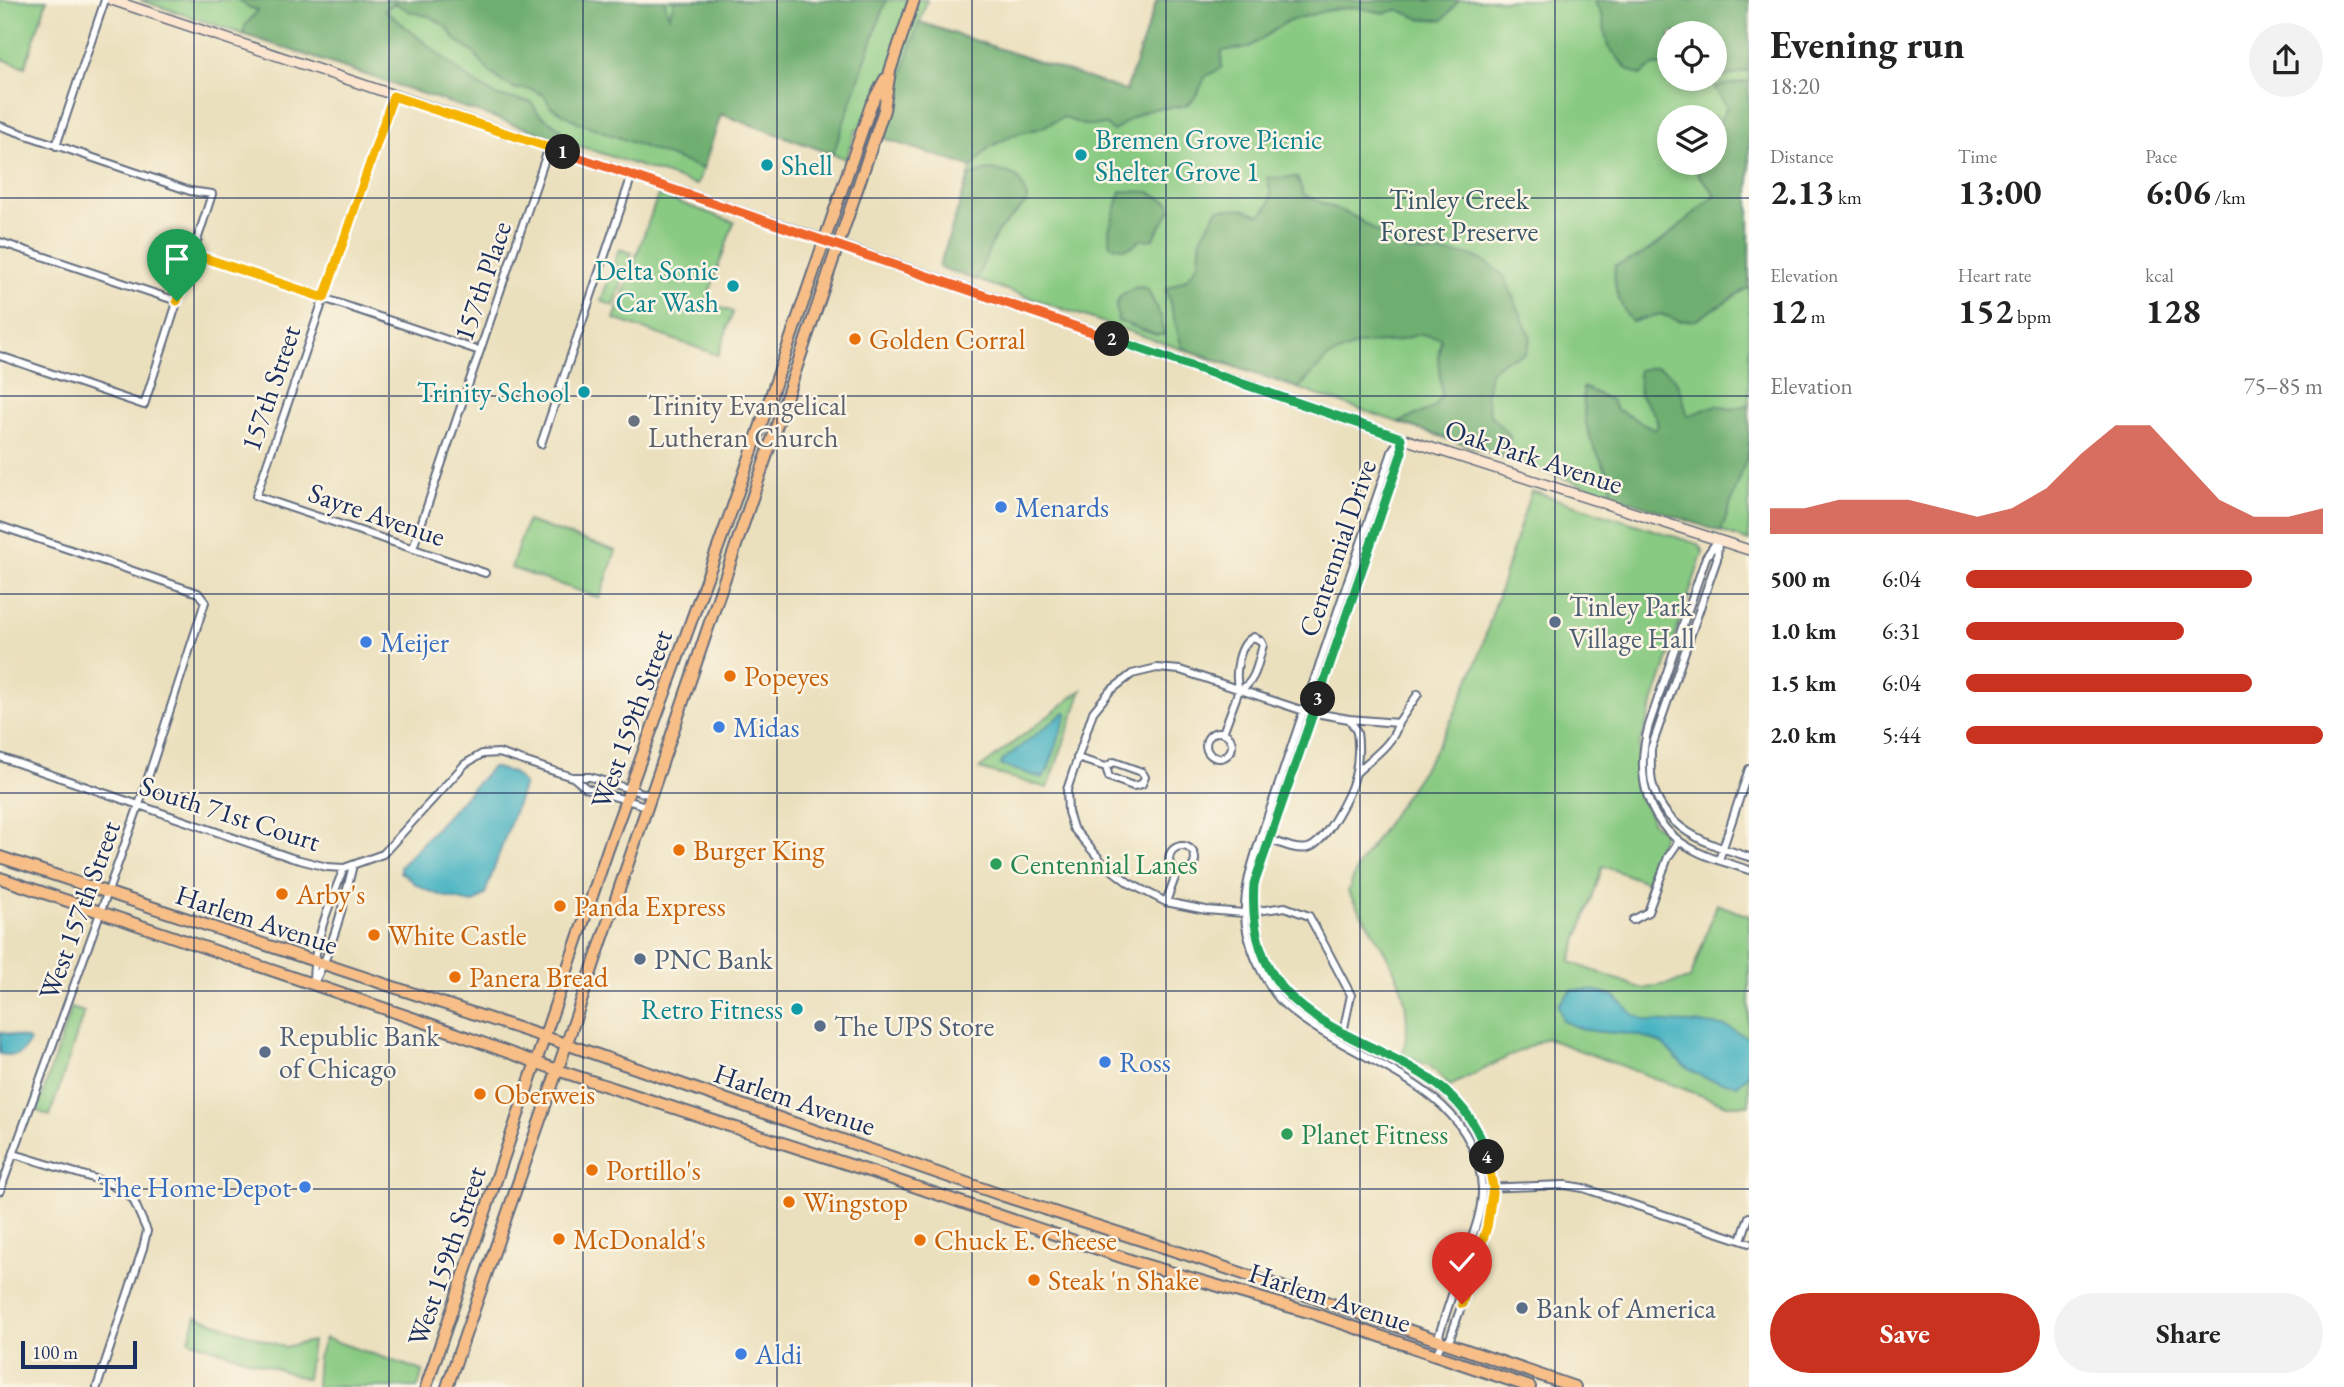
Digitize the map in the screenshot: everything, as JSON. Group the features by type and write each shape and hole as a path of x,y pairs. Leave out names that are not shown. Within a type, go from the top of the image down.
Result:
{"main road":[{"name":"West 159th Street","path":"447,1387 884,110 890,71 914,0"},
{"name":"West 159th Street","path":"426,1387 628,794 732,509 871,105 890,71"},
{"name":"Harlem Avenue","path":"0,857 566,1044 1004,1196 1194,1257 1574,1387"},
{"name":"Harlem Avenue","path":"0,878 557,1070 1139,1263 1315,1314 1531,1387"}],"street":[{"path":"56,146 105,0"},
{"name":"Oak Park Avenue","path":"112,0 837,244 1401,438 1749,550"},
{"name":"157th Street","path":"256,496 393,96"},
{"path":"0,126 190,191 212,194 209,211 144,405 0,356"},
{"name":"157th Place","path":"413,548 549,147"},
{"path":"541,444 632,176"},
{"path":"0,242 177,301"},
{"path":"193,254 480,351"},
{"name":"Centennial Drive","path":"1401,438 1393,449 1261,836 1249,876 1249,943 1270,985 1283,1004 1316,1027 1414,1083 1437,1101 1468,1136 1475,1151 1482,1188 1480,1210 1438,1335 1442,1342"},
{"name":"Centennial Drive","path":"1401,438 1402,452 1254,884 1248,913 1257,943 1280,987 1292,1000 1320,1020 1443,1088 1474,1125 1485,1152 1493,1187"},
{"name":"Sayre Avenue","path":"256,496 485,573"},
{"name":"West 157th Street","path":"0,526 198,593 205,602 139,805 0,1191"},
{"path":"1718,540 1706,557 1650,725 1643,749 1642,779 1659,821 1679,841 1696,851 1749,870"},
{"path":"1718,540 1717,559 1651,749 1651,779 1657,799 1671,819 1690,835 1749,857"},
{"path":"1223,733 1239,690 1235,673 1245,642 1258,638 1263,645 1252,681 1239,690"},
{"path":"1343,1032 1350,995 1309,916 1286,907 1248,913 1206,910 1166,902 1129,883 1102,863 1073,828 1066,797 1093,712 1110,691 1132,674 1157,668 1174,669 1304,710 1349,719 1398,723"},
{"path":"1356,773 1384,747 1418,695"},
{"path":"1261,836 1301,848 1310,847 1329,828 1356,773 1357,731 1349,719"},
{"path":"1650,725 1658,727"},
{"path":"1223,733 1230,740 1231,750 1224,757 1214,758 1207,751 1206,741 1213,734 1223,733"},
{"name":"South 71st Court","path":"0,757 292,858 327,867 344,868 383,854 475,756 488,752 499,753 572,777 590,777 648,801"},
{"path":"1077,758 1106,768"},
{"path":"1114,762 1139,770 1144,774 1144,781 1139,786 1133,786 1109,777 1106,768 1114,762"},
{"path":"1718,860 1749,769"},
{"name":"South 71st Court","path":"572,777 586,788 628,794 648,801"},
{"path":"1633,920 1648,912 1668,857 1679,841"},
{"path":"1176,847 1186,847 1194,853 1194,864 1187,871 1177,872 1170,865 1169,855 1176,847"},
{"path":"313,985 318,963 343,906 353,865"},
{"path":"313,985 330,902 344,868"},
{"path":"1166,902 1177,872"},
{"path":"14,1154 109,1183 133,1199 147,1231 97,1387"},
{"path":"1482,1188 1565,1185 1583,1188 1749,1243"},
{"path":"1436,1355 1442,1342 1450,1339 1487,1227 1493,1187"},
{"path":"1741,1240 1749,1217"}],"green space":[{"path":"0,0 47,0 25,67 0,58"},
{"name":"Tinley Creek Forest Preserve","path":"140,0 927,0 920,22 1126,91 1157,0 1749,0 1749,541 939,267 972,166 856,129 846,159 721,114 697,185"},
{"path":"239,0 664,0 669,16 675,0 886,0 833,154 721,114 703,169 580,123 551,107 544,95 531,89 516,89 502,82 475,54 455,39 447,27 431,17 411,12 395,3 385,10 469,79 497,96 531,102 539,114 561,129 553,137 243,34 245,26 258,10"},
{"path":"1157,0 1459,0 1443,20 1421,19 1398,10 1383,13 1355,7 1325,11 1288,21 1249,47 1222,51 1221,68 1205,77 1199,91 1186,105 1141,113 1113,131 1106,125 1083,125 1063,117 1041,128 1013,135 988,148 972,167 882,138 919,22 1126,91"},
{"path":"1594,0 1749,0 1749,70 1727,76 1727,21 1657,21 1657,65 1641,75 1634,73 1625,67 1608,47 1602,16"},
{"path":"1749,81 1749,287 1696,320 1680,321 1660,314 1632,322 1618,295 1615,265 1642,254 1668,236 1716,195 1699,175 1727,175 1727,105 1717,91 1727,91 1727,85"},
{"path":"988,170 1016,176 1028,201 997,232 976,280 939,267 969,176"},
{"path":"1297,177 1304,195 1355,217 1406,251 1471,255 1504,276 1531,338 1525,354 1505,360 1490,372 1486,396 1491,416 1510,436 1508,451 1502,457 1399,422 1433,408 1442,396 1438,358 1441,338 1420,334 1397,341 1359,344 1327,358 1299,388 1182,348 1166,289 1188,278 1199,262 1201,238 1218,209 1243,209 1260,215 1270,198 1267,178"},
{"path":"1121,191 1149,192 1170,203 1171,209 1153,239 1140,240 1126,248 1110,245 1109,230"},
{"path":"658,195 734,222 706,302 733,312 718,355 614,319"},
{"path":"619,249 632,253 614,306 601,301"},
{"path":"1137,287 1147,288 1161,317 1164,335 1156,335 1118,321 1116,305 1121,295"},
{"path":"1656,367 1665,370 1679,386 1688,416 1716,405 1731,409 1749,402 1749,451 1721,532 1610,494 1609,479 1586,425 1583,387 1611,400 1616,409 1655,430 1658,425 1655,415 1640,395 1638,370"},
{"path":"1531,491 1698,544 1703,552 1639,746 1638,785 1653,823 1664,832 1646,882 1603,866 1570,962 1643,989 1690,979 1717,904 1749,916 1749,1105 1727,1105 1546,1038 1450,1086 1430,1066 1402,1055 1407,1032 1402,989 1384,949 1348,892 1357,868 1433,754 1454,715 1479,656"},
{"path":"527,521 616,551 600,598 511,568"},
{"path":"1082,690 1048,788 979,769"},
{"path":"71,1008 84,1012 50,1116 37,1111"},
{"path":"196,1316 284,1347 312,1341 307,1379 189,1340"},
{"path":"325,1338 423,1371 418,1387 316,1387 318,1358"}],"water":[{"path":"1067,713 1048,770 1042,778 1001,765 1003,760"},
{"path":"492,767 513,773 524,784 485,894 474,903 443,896 414,883 400,872 400,867"},
{"path":"1572,990 1593,990 1614,996 1634,1015 1648,1021 1728,1027 1749,1039 1748,1075 1737,1085 1715,1081 1688,1069 1655,1041 1637,1035 1574,1026 1563,1020 1558,1005"},
{"path":"0,1032 30,1041 18,1055 0,1054"}],"place":[{"name":"Bremen Grove Picnic Shelter Grove 1","path":"1081,155"},
{"name":"Shell","path":"767,165"},
{"name":"Delta Sonic Car Wash","path":"733,286"},
{"name":"Golden Corral","path":"855,339"},
{"name":"Trinity School","path":"584,392"},
{"name":"Trinity Evangelical Lutheran Church","path":"634,421"},
{"name":"Menards","path":"1001,507"},
{"name":"Tinley Park Village Hall","path":"1555,622"},
{"name":"Meijer","path":"366,642"},
{"name":"Popeyes","path":"730,676"},
{"name":"Midas","path":"719,727"},
{"name":"Burger King","path":"679,850"},
{"name":"Centennial Lanes","path":"996,864"},
{"name":"Arby's","path":"282,894"},
{"name":"Panda Express","path":"560,906"},
{"name":"White Castle","path":"374,935"},
{"name":"PNC Bank","path":"640,959"},
{"name":"Panera Bread","path":"455,977"},
{"name":"Retro Fitness","path":"797,1009"},
{"name":"The UPS Store","path":"820,1026"},
{"name":"Republic Bank of Chicago","path":"265,1052"},
{"name":"Ross","path":"1105,1062"},
{"name":"Oberweis","path":"480,1094"},
{"name":"Planet Fitness","path":"1287,1134"},
{"name":"Portillo's","path":"592,1170"},
{"name":"The Home Depot","path":"305,1187"},
{"name":"Wingstop","path":"789,1202"},
{"name":"McDonald's","path":"559,1239"},
{"name":"Chuck E. Cheese","path":"920,1240"},
{"name":"Steak 'n Shake","path":"1034,1280"},
{"name":"Bank of America","path":"1522,1308"},
{"name":"Aldi","path":"741,1354"}],"route":[{"path":"177,301 193,254 324,298 393,96 824,240 1401,438 1402,452 1254,884 1252,912 1257,943 1272,974 1292,1000 1323,1023 1443,1088 1474,1125 1485,1152 1493,1187 1487,1227 1462,1304"}]}
